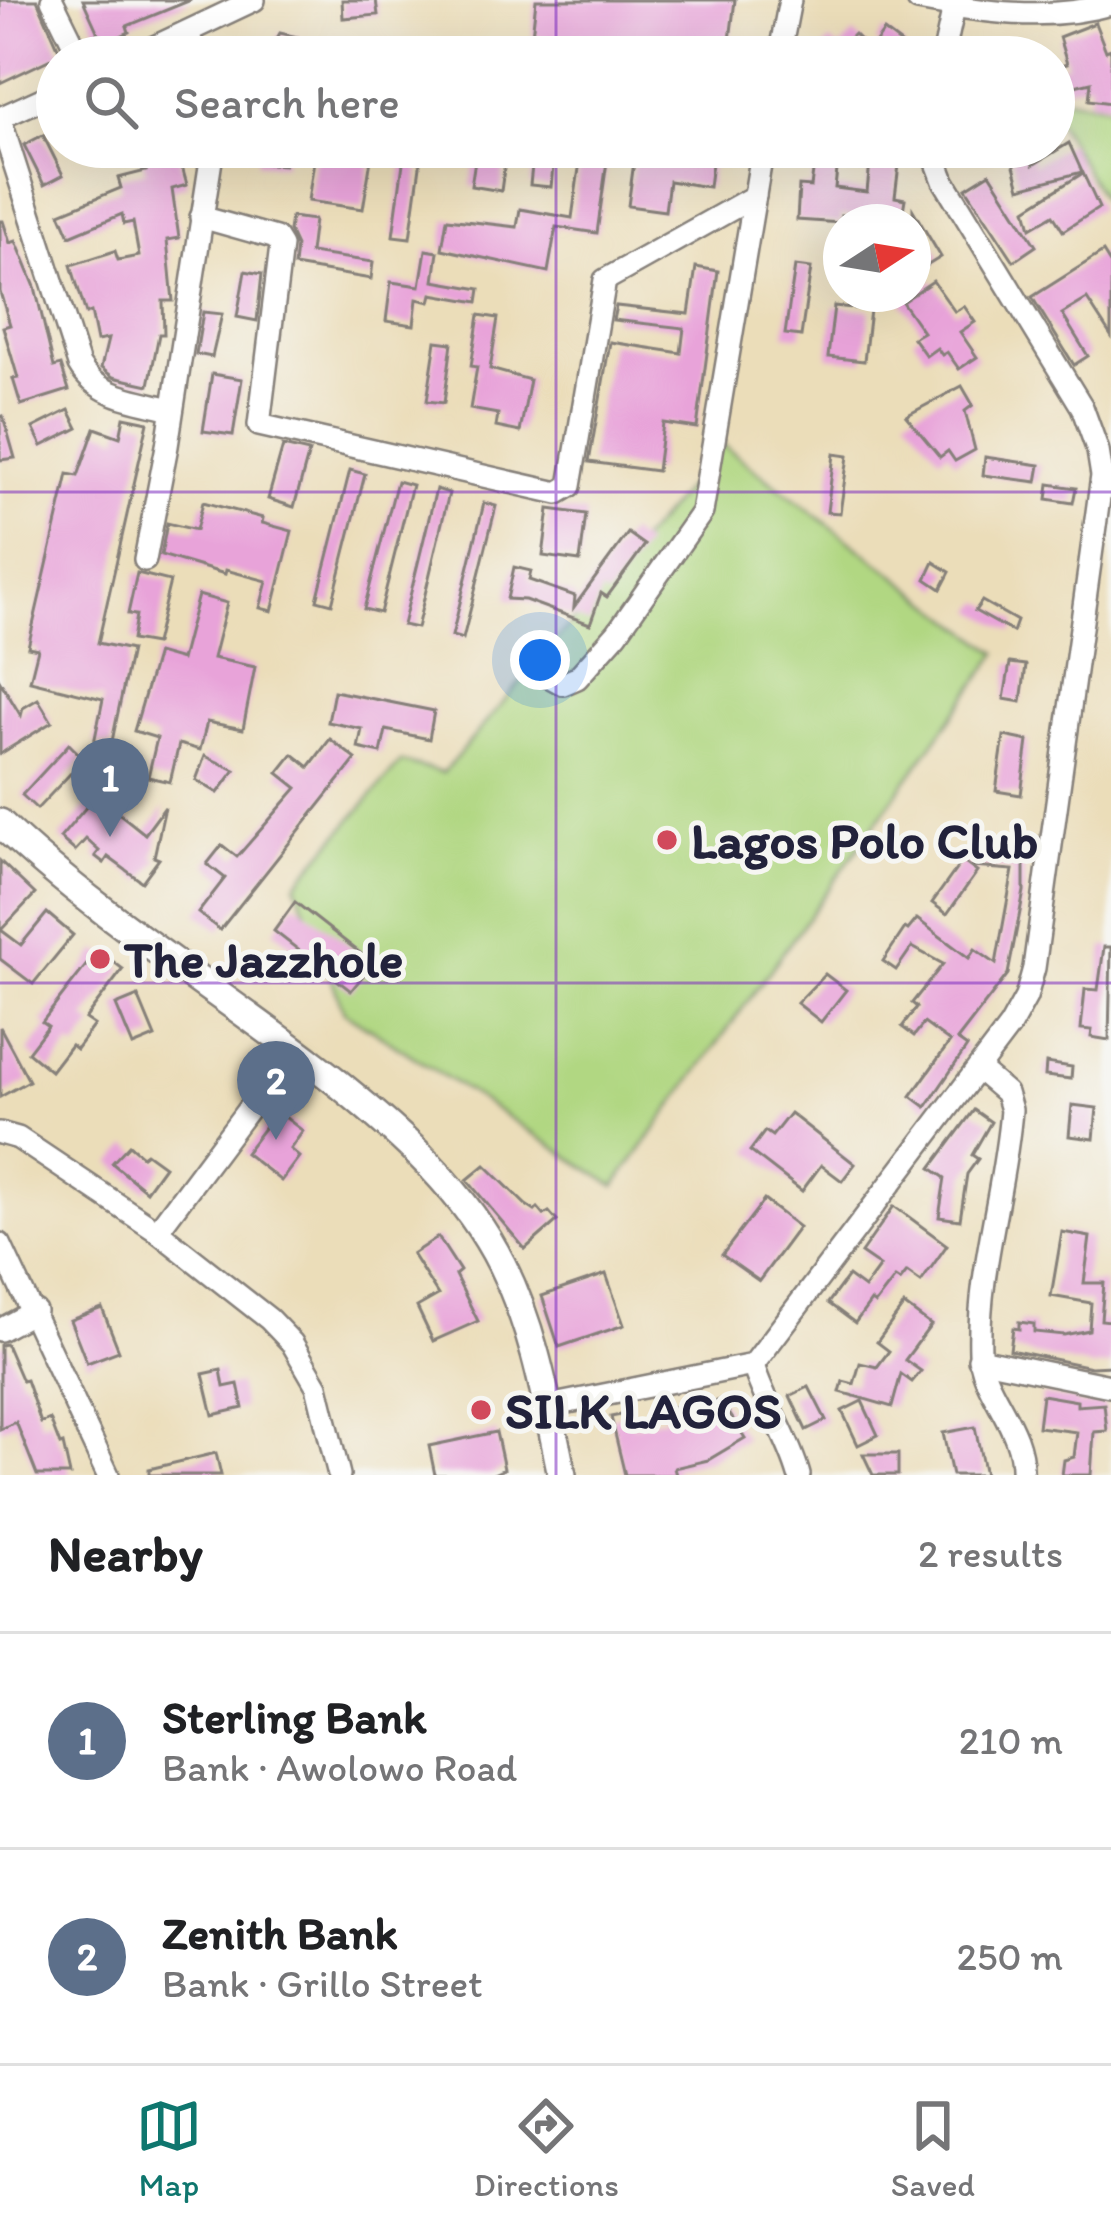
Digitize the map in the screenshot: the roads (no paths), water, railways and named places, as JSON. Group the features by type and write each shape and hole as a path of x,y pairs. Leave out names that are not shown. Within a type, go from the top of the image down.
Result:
{"main road":[{"path":"0,823 289,1055"},
{"path":"0,845 389,1125 468,1211 501,1262 516,1297 562,1475"},
{"path":"541,1408 547,1475"}],"street":[{"path":"52,0 70,36"},
{"path":"179,36 254,0"},
{"path":"783,36 790,0"},
{"path":"918,0 1054,14 1111,4"},
{"path":"948,36 954,7"},
{"path":"188,32 189,36"},
{"path":"36,102 0,118 79,365 100,390 172,409"},
{"path":"145,560 209,168"},
{"path":"530,666 562,684 577,678 617,633 702,512 760,168"},
{"path":"541,1408 753,1365 1010,1026 1026,997 1034,968 1102,476 1082,407 939,168"},
{"path":"201,217 276,238 281,247 259,424 558,493 570,486 605,280 755,196"},
{"path":"157,1231 289,1055"},
{"path":"978,1069 1006,1093 1010,1110 981,1320 980,1359 1020,1445 1022,1475"},
{"path":"0,1133 18,1138 157,1231 269,1319 292,1343 316,1386 339,1475"},
{"path":"0,1244 108,1475"},
{"path":"0,1330 34,1311"},
{"path":"980,1359 1110,1386"},
{"path":"753,1365 799,1475"}],"place":[{"name":"Sterling Bank","path":"110,837"},
{"name":"Lagos Polo Club","path":"667,840"},
{"name":"The Jazzhole","path":"100,959"},
{"name":"Zenith Bank","path":"276,1140"},
{"name":"SILK LAGOS","path":"481,1410"}]}
